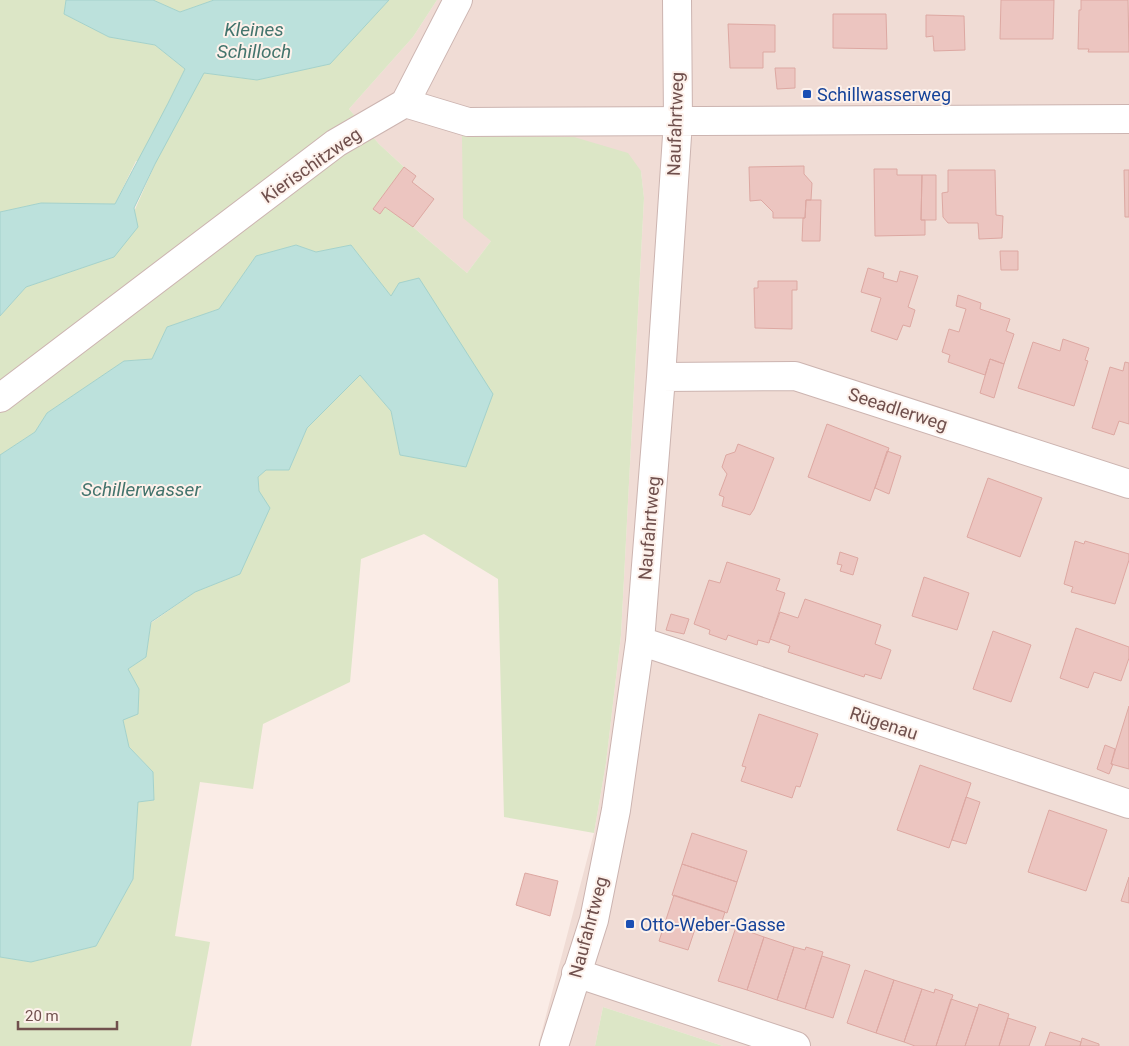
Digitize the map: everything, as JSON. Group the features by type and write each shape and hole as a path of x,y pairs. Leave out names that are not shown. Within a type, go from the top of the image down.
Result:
{"street":[{"path":"458,0 405,103 468,122 1129,119"},
{"name":"Naufahrtweg","path":"554,1046 594,920 616,810 640,641 661,377 678,121 677,0"},
{"name":"Kierischitzweg","path":"0,398 336,143 405,103"},
{"name":"Seeadlerweg","path":"661,377 795,376 1129,484"},
{"name":"Rügenau","path":"640,641 1129,804"},
{"path":"576,973 796,1046"}],"shaded area":[{"path":"437,0 1129,0 1129,1046 723,1046 603,1007 595,1046 538,1046 594,833 606,763 621,635 644,198 641,171 491,241 467,273 413,227 386,207 380,214 373,209 404,167 379,144 349,109 413,37"}],"green space":[{"path":"0,0 66,0 64,14 109,37 155,45 185,69 164,112 204,73 257,80 329,64 389,0 437,0 413,37 349,109 379,144 404,167 373,209 385,207 413,227 467,273 491,241 463,218 462,136 574,137 628,153 641,171 644,198 621,635 606,763 594,833 504,817 498,579 424,534 361,559 350,682 263,724 253,789 200,782 175,936 210,942 191,1046 0,1046 0,957 31,962 96,946 133,879 138,802 154,800 153,772 129,747 123,720 128,669 146,657 151,623 195,592 240,574 259,491 258,477 266,470 289,470 307,428 360,375 391,411 400,455 466,466 391,296 351,245 316,252 296,245 256,256 219,309 167,327 152,359 124,361 47,413 35,432 0,455 0,316 26,287 114,257 155,164 136,161 115,204 41,203 0,212"},
{"path":"153,0 214,0 180,12"},
{"path":"603,1007 723,1046 595,1046"}],"water":[{"name":"Kleines Schilloch","path":"66,0 153,0 180,12 214,0 389,0 330,64 257,80 204,73 155,164 134,208 138,227 114,257 26,287 0,316 0,212 41,203 115,204 185,69 155,45 109,37 64,14"},
{"name":"Schillerwasser","path":"296,245 316,252 351,245 391,296 399,283 419,278 493,394 466,467 400,455 391,411 360,375 307,428 289,470 266,470 258,477 259,491 270,508 240,574 195,592 151,622 146,657 128,669 139,689 138,714 123,720 129,747 153,772 154,800 138,802 133,879 96,946 31,962 0,957 0,455 35,432 47,413 124,361 152,359 167,327 219,309 256,256"}],"building":[{"path":"1001,0 1054,0 1053,39 1000,39"},
{"path":"1081,0 1128,0 1129,52 1088,52 1089,49 1078,49"},
{"path":"833,14 886,14 887,49 833,48"},
{"path":"926,15 964,16 965,50 934,51 933,36 926,37"},
{"path":"728,24 775,25 775,52 763,52 763,68 730,68"},
{"path":"775,68 795,68 795,88 777,89"},
{"path":"804,166 804,174 812,183 811,200 806,200 805,218 773,218 773,212 761,200 750,201 749,167"},
{"path":"404,167 416,176 412,182 434,199 413,227 385,207 380,214 373,209"},
{"path":"874,169 897,169 897,175 922,175 921,220 925,220 925,235 875,236"},
{"path":"948,170 995,170 996,215 1003,216 1002,238 979,239 978,223 948,223 943,217 942,193 948,192"},
{"path":"1124,170 1129,170 1129,217 1125,217"},
{"path":"922,175 936,175 936,220 921,220"},
{"path":"806,200 821,200 820,241 802,241"},
{"path":"1000,251 1018,251 1018,270 1001,270"},
{"path":"868,268 884,273 883,278 897,282 900,271 918,276 908,307 915,310 910,327 903,325 897,340 871,331 881,298 861,292"},
{"path":"758,281 797,281 797,290 792,290 792,329 755,328 754,288 758,288"},
{"path":"958,295 981,303 980,309 1010,319 1006,331 1014,334 1004,364 990,359 985,375 948,362 950,355 942,352 949,329 959,332 966,309 956,306"},
{"path":"1063,339 1089,348 1085,360 1088,361 1074,406 1018,388 1033,342 1060,351"},
{"path":"990,359 1004,364 994,398 980,393"},
{"path":"1125,362 1129,363 1129,424 1119,421 1114,435 1092,428 1110,367 1123,371"},
{"path":"827,424 889,448 870,501 808,477"},
{"path":"738,444 774,458 750,515 722,506 724,497 719,495 727,474 722,467 726,455 735,452"},
{"path":"887,451 901,456 889,494 875,488"},
{"path":"988,478 1042,498 1020,557 967,537"},
{"path":"1075,541 1084,544 1085,541 1129,554 1129,560 1115,604 1071,592 1073,587 1064,584"},
{"path":"840,552 858,558 853,575 840,571 842,565 837,564"},
{"path":"727,562 780,579 776,590 785,593 769,643 758,640 757,645 728,635 726,640 709,634 710,630 694,624 709,580 720,583"},
{"path":"924,577 969,593 957,630 912,616"},
{"path":"805,599 881,625 875,644 891,650 881,679 865,674 864,677 788,652 790,646 770,639 780,612 798,618"},
{"path":"671,614 689,619 684,634 666,630"},
{"path":"1076,628 1129,647 1129,658 1121,681 1094,672 1088,688 1060,678"},
{"path":"993,631 1031,645 1011,702 973,689"},
{"path":"1129,706 1129,769 1111,764"},
{"path":"759,714 818,734 800,787 796,786 792,798 741,781 746,767 742,766"},
{"path":"1105,745 1115,749 1111,764 1113,764 1109,774 1097,769"},
{"path":"920,765 971,783 949,848 897,830"},
{"path":"966,797 980,802 966,844 952,840"},
{"path":"1049,810 1107,830 1086,891 1028,872"},
{"path":"692,833 747,851 737,882 682,864"},
{"path":"682,864 737,882 727,913 672,895"},
{"path":"525,873 558,881 550,916 516,905"},
{"path":"1129,877 1129,903 1121,901"},
{"path":"674,895 725,912 720,927 698,920 688,950 659,941"},
{"path":"736,927 764,937 747,990 718,981"},
{"path":"764,937 794,947 777,1000 747,990"},
{"path":"794,947 805,950 806,947 823,952 805,1009 777,1000"},
{"path":"822,956 850,965 833,1018 805,1009"},
{"path":"865,970 894,980 876,1033 847,1023"},
{"path":"894,980 922,989 904,1042 876,1033"},
{"path":"922,989 934,993 935,989 953,995 936,1046 915,1046 904,1042"},
{"path":"951,999 978,1008 965,1046 936,1046"},
{"path":"979,1004 1009,1014 999,1046 965,1046"},
{"path":"1008,1018 1036,1027 1029,1046 999,1046"},
{"path":"1050,1032 1081,1042 1080,1046 1045,1046"},
{"path":"1082,1038 1099,1044 1099,1046 1080,1046"}],"place":[{"name":"Schillwasserweg","path":"807,94"},
{"name":"Otto-Weber-Gasse","path":"630,924"}]}
